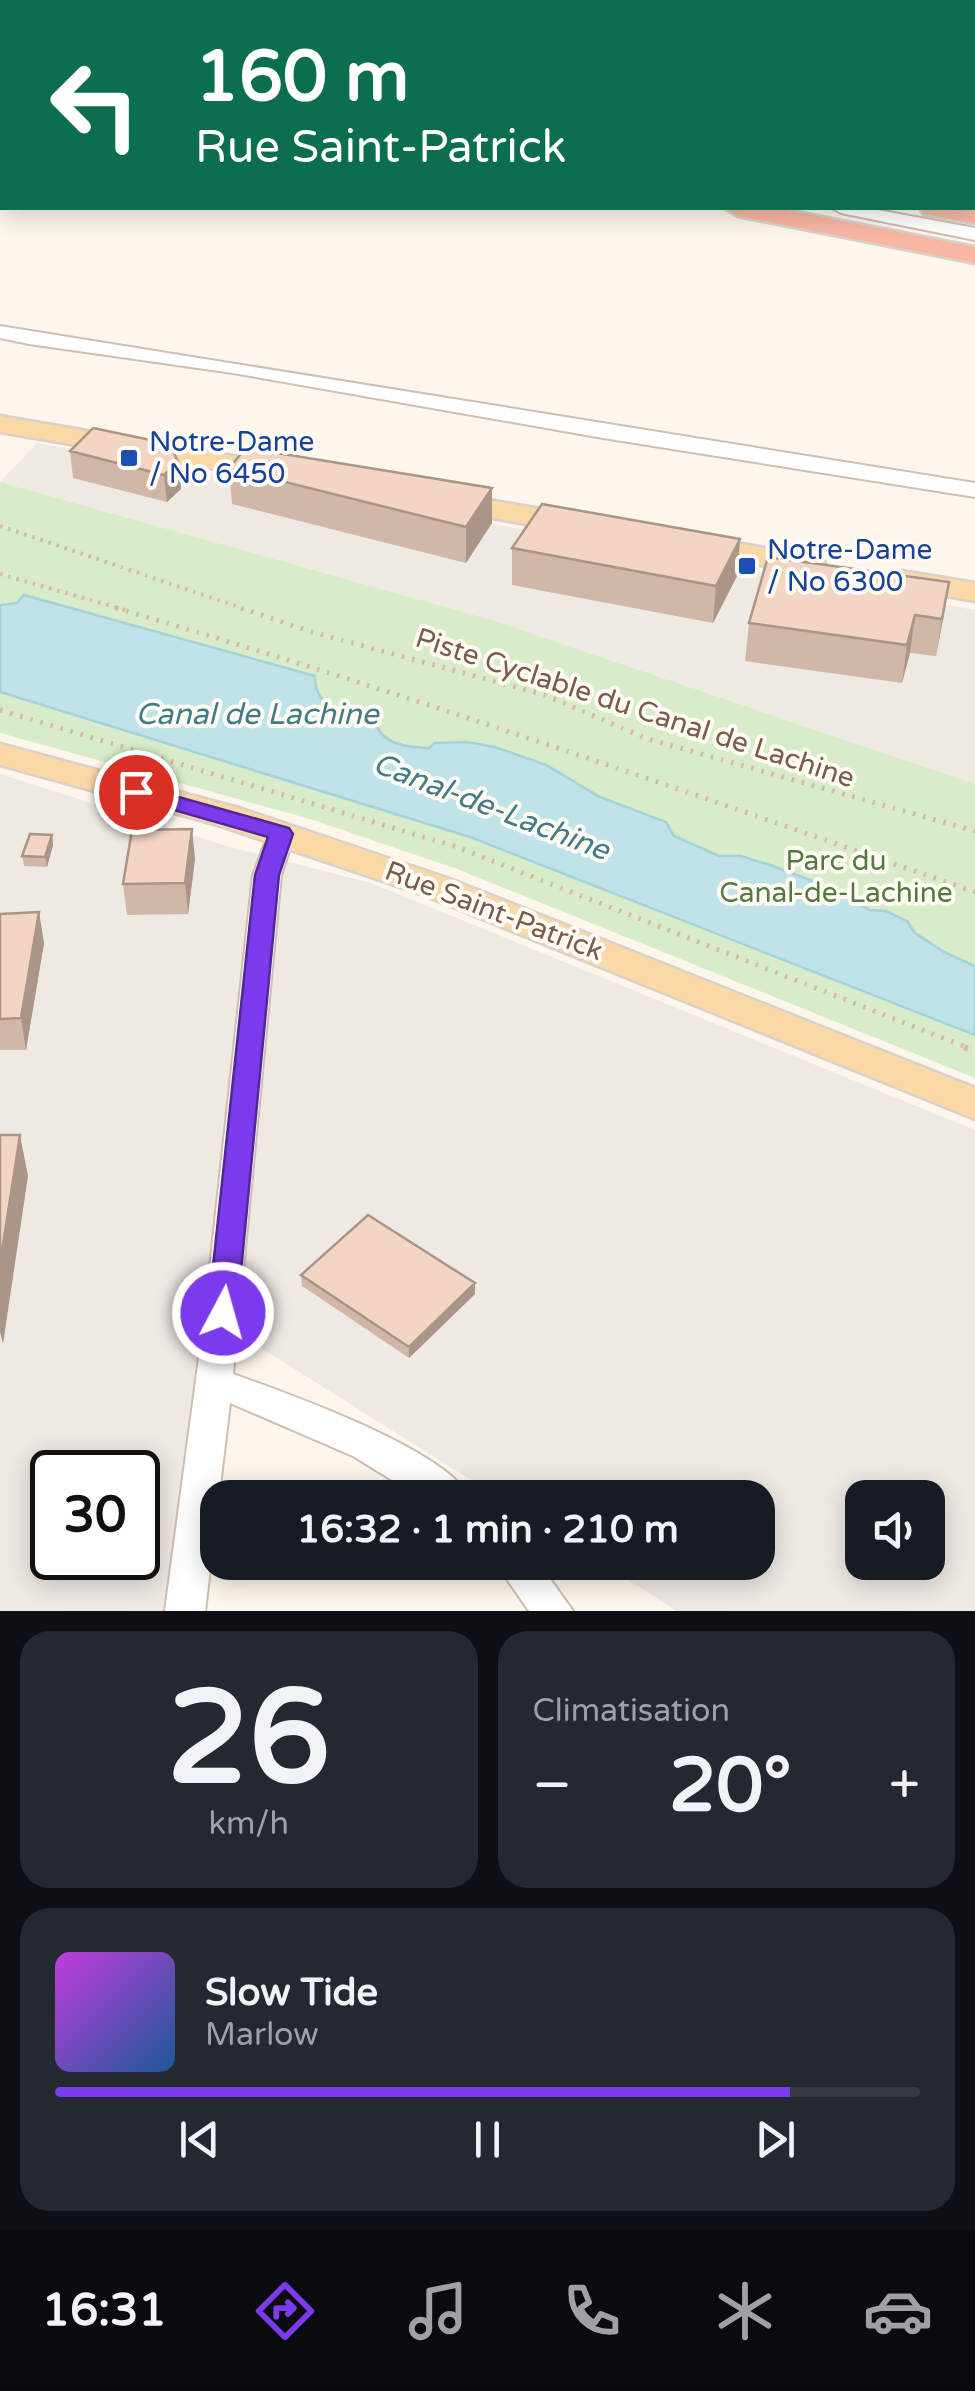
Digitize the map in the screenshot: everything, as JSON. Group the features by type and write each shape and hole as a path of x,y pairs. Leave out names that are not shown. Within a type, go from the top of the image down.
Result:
{"highway":[{"path":"748,210 975,255"},
{"path":"945,210 975,215"}],"main road":[{"path":"1,426 310,478"},
{"path":"428,498 602,528"},
{"path":"658,538 843,570"},
{"path":"881,576 975,592"},
{"name":"Rue Saint-Patrick","path":"0,754 281,834 529,922 975,1104"}],"street":[{"path":"851,210 975,234"},
{"path":"0,332 75,348 226,366 702,450 975,490"},
{"path":"185,1611 214,1382 267,875 281,834"},
{"path":"214,1382 331,1426 404,1462 427,1480"},
{"path":"528,1580 553,1611"}],"path":[{"name":"Piste Cyclable du Canal de Lachine","path":"0,526 293,626 512,684 648,739 975,831"},
{"path":"0,574 326,669 388,694 601,762 975,892"},
{"path":"0,710 240,785 457,846 975,1051"}],"shaded area":[{"path":"37,443 975,610 975,784 492,620 0,482"},
{"path":"0,774 227,846 371,883 975,1130 975,1611 677,1611 628,1580 775,1580 775,1480 471,1480 239,1334 223,1314 185,1611 0,1611"}],"green space":[{"name":"Parc du Canal-de-Lachine","path":"0,482 492,620 975,784 975,1078 457,869 310,819 0,733"}],"water":[{"name":"Canal de Lachine","path":"24,595 315,676 316,687 325,702 373,723 394,742 429,748 435,743 467,742 495,747 546,765 600,797 666,822 674,836 719,856 741,856 773,866 831,888 870,910 886,911 907,921 915,933 944,952 975,966 975,1035 470,837 0,692 0,605 17,603"}],"building":[{"path":"93,428 170,444 178,462 164,475 70,451"},
{"path":"246,448 492,488 466,527 229,468"},
{"path":"542,504 740,539 716,586 512,548"},
{"path":"768,557 949,582 942,619 915,615 907,645 749,623"},
{"path":"192,829 185,883 123,884 132,830"},
{"path":"30,834 52,835 45,857 22,856"},
{"path":"39,912 21,1018 0,1019 0,914"},
{"path":"0,1135 20,1135 0,1264"},
{"path":"368,1215 475,1283 409,1347 301,1275"}],"place":[{"name":"Notre-Dame / No 6450","path":"129,458"},
{"name":"Notre-Dame / No 6300","path":"747,566"}],"route":[{"path":"136,792 281,834 267,875 223,1313"}],"water label":[{"name":"Canal-de-Lachine","path":"491,807"}]}
